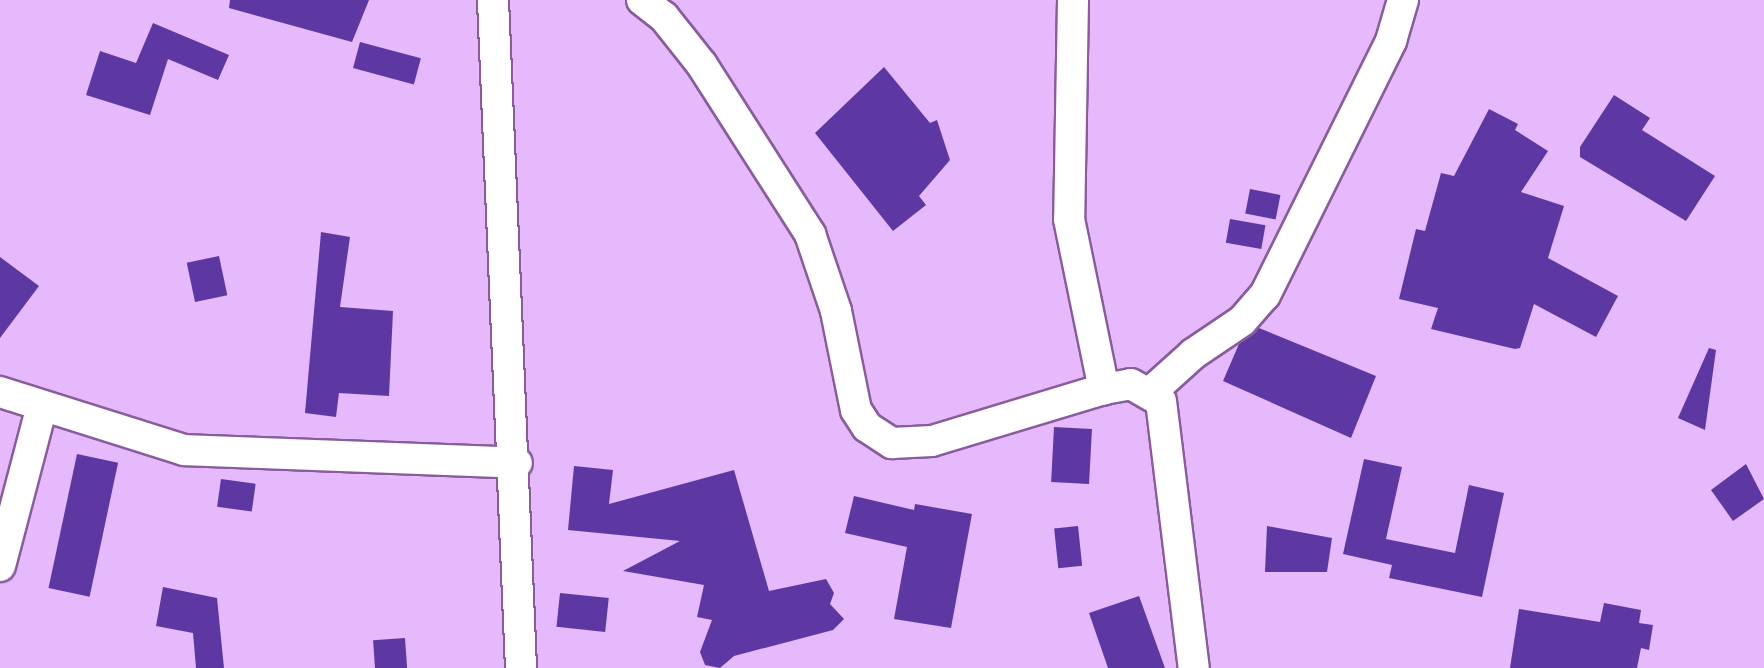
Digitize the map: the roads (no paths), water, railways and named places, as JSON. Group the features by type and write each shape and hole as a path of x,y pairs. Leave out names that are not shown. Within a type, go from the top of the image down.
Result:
{"street":[{"path":"493,0 517,463 522,668"},
{"path":"642,0 664,17 702,65 810,234 836,311 856,410 867,427 892,443 932,441 1104,388 1131,384 1151,392 1161,401 1166,422 1194,668"},
{"path":"1073,0 1069,219 1104,388"},
{"path":"1151,392 1193,354 1242,321 1265,295 1391,41 1403,0"},
{"path":"0,392 184,450 517,463"},
{"path":"0,566 42,406"}]}
